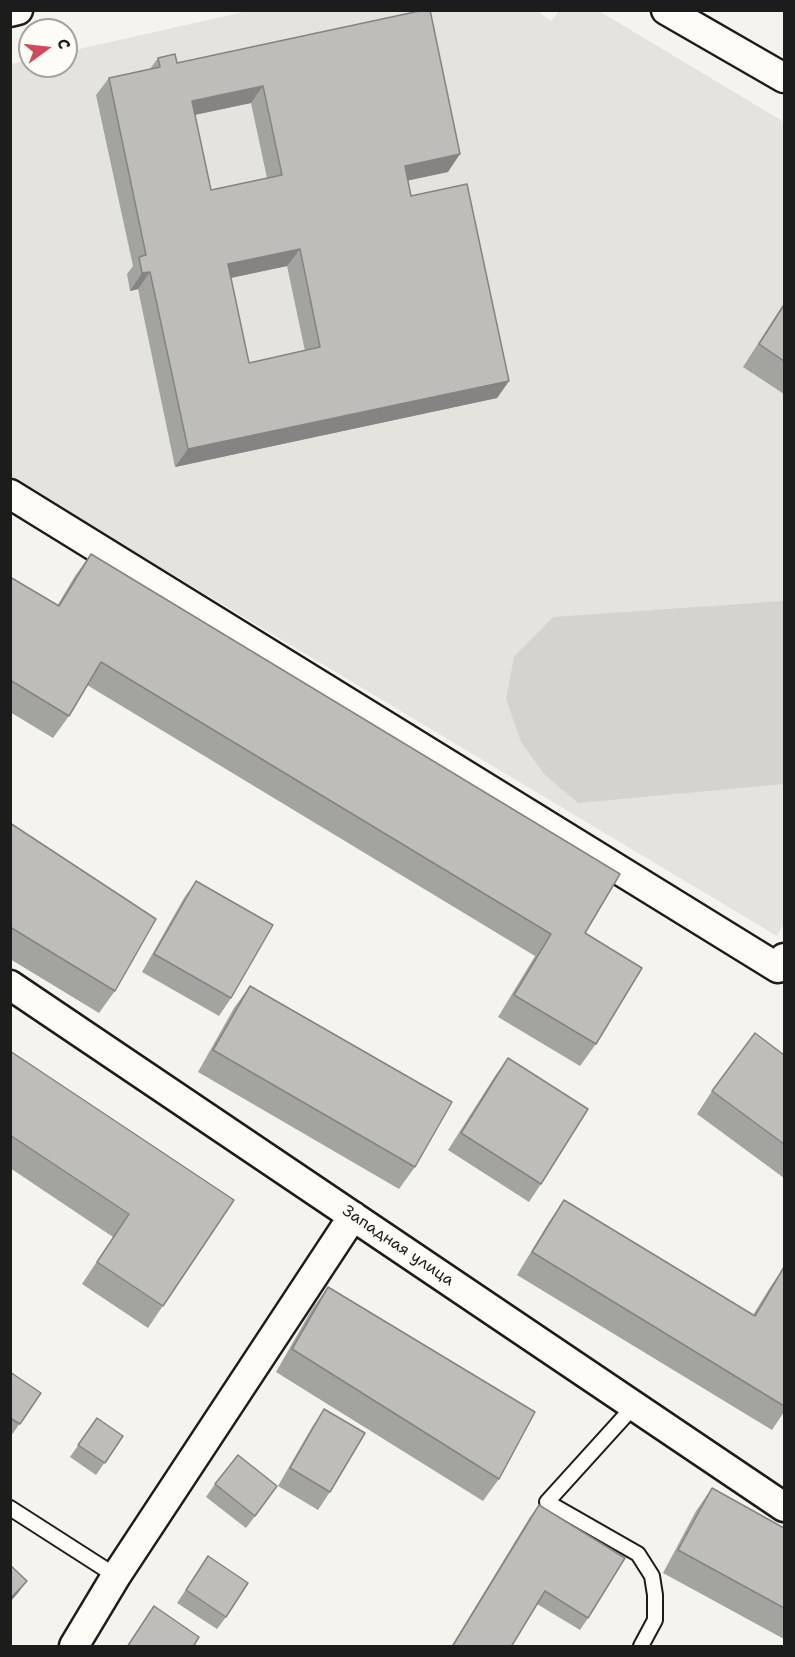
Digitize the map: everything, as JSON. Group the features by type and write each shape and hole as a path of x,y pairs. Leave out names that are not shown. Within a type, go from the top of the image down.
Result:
{"street":[{"path":"10,12 18,10"},
{"path":"666,10 784,78"},
{"path":"10,494 778,968 784,958"},
{"name":"Западная улица","path":"10,985 784,1507"},
{"path":"74,1647 116,1576 353,1216"}],"lane":[{"path":"634,1406 547,1502 638,1554 652,1576 655,1594 655,1620 641,1647"},
{"path":"10,1508 116,1576"}],"shaded area":[{"path":"536,10 551,21 559,11 599,11 784,122 784,923 777,936 11,478 11,64 18,63 18,78 78,78 78,49 248,11"},
{"path":"784,601 784,784 578,803 545,775 521,742 506,699 514,657 553,617"}],"building":[{"path":"430,10 460,154 405,166 411,196 467,184 509,381 188,449 150,272 142,273 139,257 146,255 109,78 160,67 158,58 175,54 177,63","holes":["263,86 282,175 211,190 192,101","300,249 320,347 249,363 228,264"]},
{"path":"784,305 784,361 759,344"},
{"path":"91,554 620,874 585,933 642,968 596,1044 514,995 551,934 101,662 69,716 10,680 10,577 59,606"},
{"path":"10,823 156,919 115,991 10,927"},
{"path":"196,881 273,925 231,998 154,954"},
{"path":"250,986 452,1102 415,1167 213,1050"},
{"path":"755,1033 784,1055 784,1144 712,1091"},
{"path":"10,1051 234,1200 163,1306 97,1262 129,1214 10,1135"},
{"path":"508,1058 588,1109 541,1184 461,1133"},
{"path":"564,1200 755,1316 784,1267 784,1406 532,1252"},
{"path":"328,1287 535,1412 499,1479 292,1349"},
{"path":"10,1372 41,1393 20,1424 10,1418"},
{"path":"324,1409 365,1433 330,1492 290,1468"},
{"path":"97,1418 123,1436 105,1463 78,1445"},
{"path":"238,1455 277,1486 255,1516 215,1484"},
{"path":"712,1488 784,1528 784,1608 678,1550"},
{"path":"539,1505 625,1558 588,1618 545,1591 511,1647 452,1647"},
{"path":"208,1556 248,1583 226,1617 186,1590"},
{"path":"10,1565 27,1581 10,1599"},
{"path":"154,1606 199,1637 193,1647 127,1647"}]}
